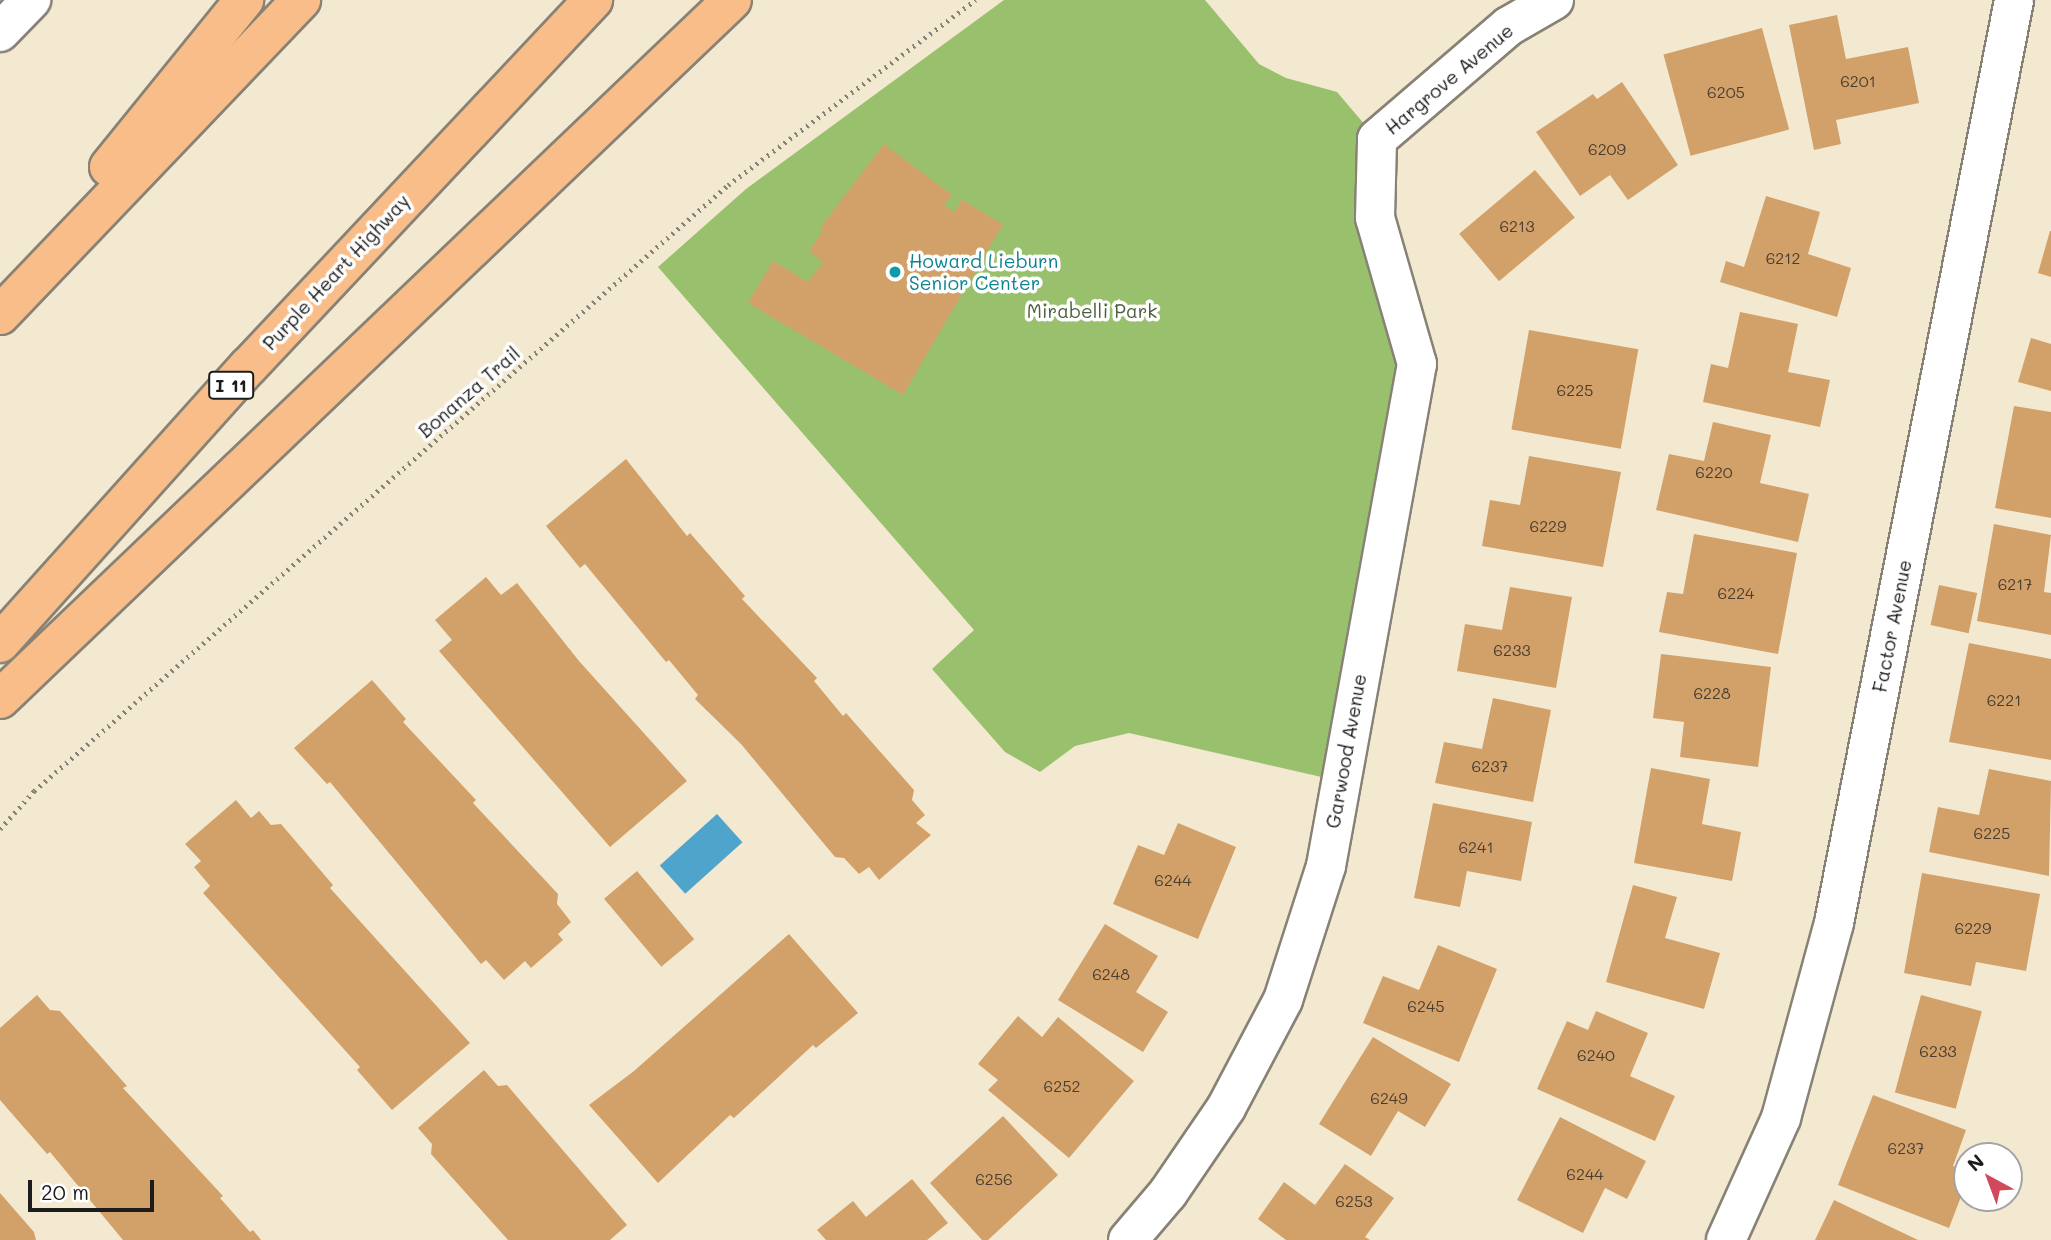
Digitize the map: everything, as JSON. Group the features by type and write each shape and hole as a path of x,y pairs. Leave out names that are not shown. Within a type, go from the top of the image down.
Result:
{"highway":[{"path":"0,300 244,0"},
{"path":"0,315 301,0"},
{"name":"Purple Heart Highway","path":"0,643 248,367 593,0"},
{"path":"0,699 732,0"}],"street":[{"path":"0,32 31,0"},
{"name":"Hargrove Avenue","path":"1375,218 1377,139 1509,26 1554,0"},
{"name":"Factor Avenue","path":"1726,1240 1781,1118 1834,923 2014,0"},
{"name":"Garwood Avenue","path":"1128,1240 1168,1193 1226,1108 1283,1000 1326,866 1417,364 1375,218"}],"path":[{"name":"Bonanza Trail","path":"0,829 34,790 728,185 975,0"}],"green space":[{"name":"Mirabelli Park","path":"1004,0 1205,0 1259,64 1286,78 1337,92 1377,139 1417,364 1339,781 1129,733 1075,746 1040,772 1005,752 932,669 974,630 658,267 746,189"}],"water":[{"path":"717,814 742,842 685,894 660,866"}],"building":[{"path":"1837,15 1846,59 1908,47 1919,103 1836,120 1841,144 1814,150 1789,25"},
{"path":"1762,28 1789,129 1691,156 1663,54"},
{"path":"1622,82 1678,165 1628,200 1610,175 1580,196 1536,132 1593,94 1597,99"},
{"name":"Howard Lieburn Senior Center","path":"884,144 952,195 944,205 954,212 962,200 1003,224 903,395 748,303 773,261 808,282 823,262 809,251 823,231 820,228"},
{"path":"1535,170 1575,217 1499,281 1459,234"},
{"path":"1766,196 1820,212 1808,254 1851,268 1837,317 1720,282 1726,261 1744,267"},
{"path":"2051,231 2051,277 2038,273"},
{"path":"1740,312 1798,324 1788,372 1830,380 1820,427 1703,402 1711,364 1728,368"},
{"path":"1529,330 1638,349 1621,449 1511,429"},
{"path":"2031,338 2051,344 2051,391 2018,382"},
{"path":"2014,406 2051,412 2051,518 1995,508"},
{"path":"1713,422 1771,435 1760,483 1809,494 1798,542 1656,510 1669,454 1704,461"},
{"path":"1529,456 1621,472 1603,567 1482,546 1490,500 1520,505"},
{"path":"626,459 687,536 690,533 745,596 742,599 817,678 814,681 843,716 846,713 914,790 912,800 925,815 916,823 931,835 879,880 869,867 859,874 844,858 835,857 741,744 695,699 698,695 669,660 666,662 585,564 580,568 546,526"},
{"path":"1994,524 2051,535 2044,592 2051,593 2051,635 1977,621"},
{"path":"1694,534 1797,553 1778,654 1659,632 1667,592 1683,594"},
{"path":"486,577 501,595 517,583 579,661 687,781 610,847 439,651 452,640 435,620"},
{"path":"1939,585 1977,593 1969,633 1930,625"},
{"path":"1510,587 1572,597 1556,688 1457,671 1465,624 1502,630"},
{"path":"1969,643 2051,659 2051,760 1949,742"},
{"path":"1661,654 1771,667 1758,767 1680,757 1684,722 1653,718"},
{"path":"372,680 406,719 403,722 476,800 473,803 558,894 557,904 571,922 558,934 563,940 531,968 525,961 504,980 486,960 481,964 330,782 327,784 294,748"},
{"path":"1493,698 1551,710 1533,802 1435,783 1444,742 1482,749"},
{"path":"1651,768 1710,779 1702,824 1741,832 1732,881 1634,863"},
{"path":"1989,769 2051,781 2049,876 1929,852 1938,807 1979,815"},
{"path":"236,800 251,818 259,811 271,825 281,824 333,885 330,888 470,1043 392,1110 357,1070 360,1067 203,893 210,886 194,867 201,861 185,844"},
{"path":"1433,803 1532,822 1521,881 1467,871 1460,907 1414,898"},
{"path":"1178,823 1236,847 1198,939 1113,904 1138,845 1164,855"},
{"path":"637,871 694,939 661,967 604,899"},
{"path":"1922,873 2040,894 2026,971 1976,962 1971,986 1904,973"},
{"path":"1633,885 1677,897 1665,938 1720,953 1704,1009 1606,982"},
{"path":"1105,924 1158,956 1136,992 1168,1012 1143,1052 1058,1000"},
{"path":"789,934 858,1013 816,1048 813,1045 734,1118 730,1115 658,1183 589,1105 634,1071"},
{"path":"1438,945 1497,969 1459,1062 1363,1023 1383,976 1419,990"},
{"path":"37,995 50,1010 60,1011 127,1086 123,1088 223,1196 220,1198 250,1232 253,1230 261,1240 123,1240 50,1152 47,1154 0,1100 0,1028"},
{"path":"1921,995 1982,1011 1956,1109 1895,1093"},
{"path":"1596,1011 1648,1033 1630,1076 1675,1096 1655,1141 1537,1089 1567,1021 1588,1030"},
{"path":"1018,1016 1042,1037 1058,1017 1134,1081 1069,1158 988,1090 998,1080 978,1064"},
{"path":"1373,1037 1451,1084 1425,1127 1398,1111 1371,1156 1319,1124"},
{"path":"484,1070 498,1086 507,1085 627,1225 610,1240 508,1240 431,1154 432,1144 418,1128"},
{"path":"1873,1095 1966,1130 1962,1142 1953,1142 1953,1212 1955,1212 1949,1228 1838,1185"},
{"path":"1003,1116 1058,1175 988,1240 982,1240 930,1183"},
{"path":"1560,1117 1646,1161 1627,1199 1605,1188 1583,1233 1517,1200"},
{"path":"1345,1164 1394,1198 1365,1237 1370,1240 1286,1240 1258,1219 1284,1182 1315,1205"},
{"path":"912,1179 948,1223 927,1240 826,1240 817,1230 853,1201 866,1217"},
{"path":"0,1193 34,1232 36,1240 0,1240"},
{"path":"1834,1200 1918,1240 1815,1240"}],"place":[{"name":"Howard Lieburn Senior Center","path":"895,272"}]}
